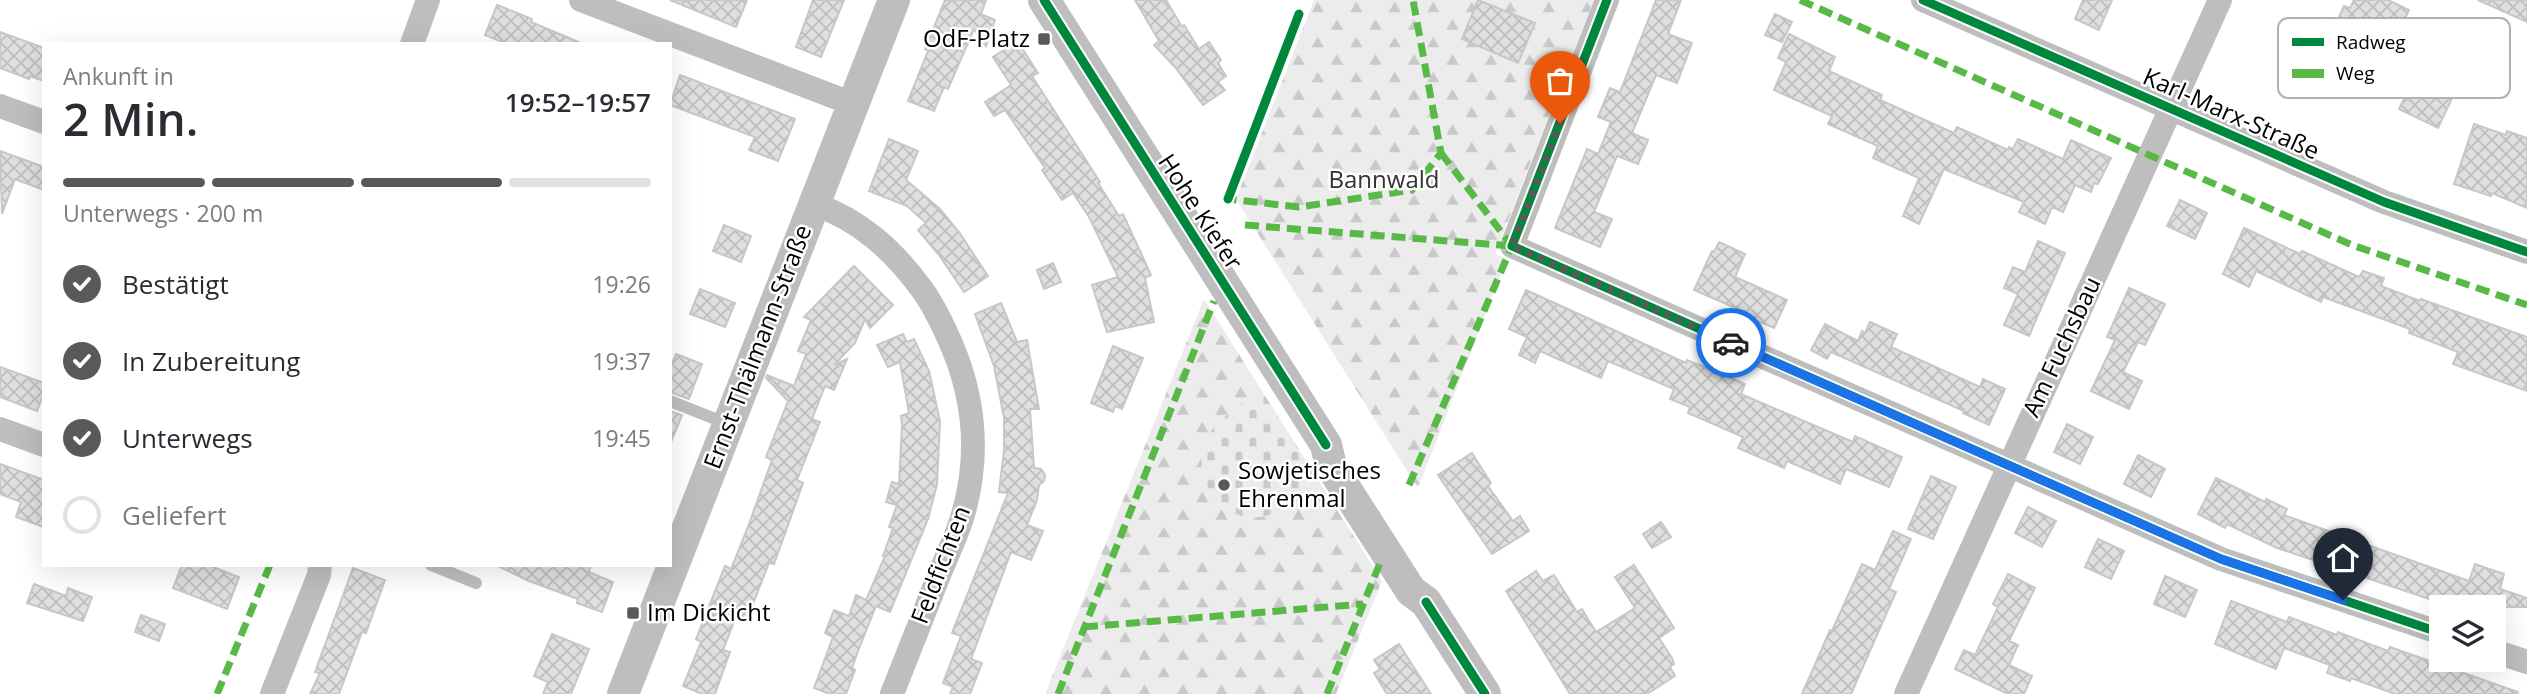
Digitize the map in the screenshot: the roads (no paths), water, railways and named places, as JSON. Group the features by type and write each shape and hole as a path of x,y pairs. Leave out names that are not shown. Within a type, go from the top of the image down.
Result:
{"street":[{"path":"413,42 428,0"},
{"path":"581,0 853,104"},
{"name":"Ernst-Thälmann-Straße","path":"623,694 894,0"},
{"name":"Hohe Kiefer","path":"1044,0 1326,445 1342,456 1421,582 1426,602 1485,694"},
{"path":"1607,0 1512,246 2221,559 2429,629"},
{"name":"Karl-Marx-Straße","path":"1923,0 2384,202 2527,252"},
{"name":"Am Fuchsbau","path":"1906,694 2220,0"},
{"path":"0,106 42,121"},
{"name":"Feldfichten","path":"814,204 856,224 901,261 933,304 965,380 971,410 974,438 964,512 892,694"},
{"path":"0,429 42,444"},
{"path":"272,694 320,567"},
{"path":"2506,655 2527,662"}],"lane":[{"path":"672,402 728,425"},
{"path":"436,567 476,583"}],"place":[{"name":"OdF-Platz","path":"1044,39"},
{"name":"Sowjetisches Ehrenmal","path":"1224,485"},
{"name":"Im Dickicht","path":"633,613"}],"park label":[{"name":"Bannwald","path":"1384,180"}]}
